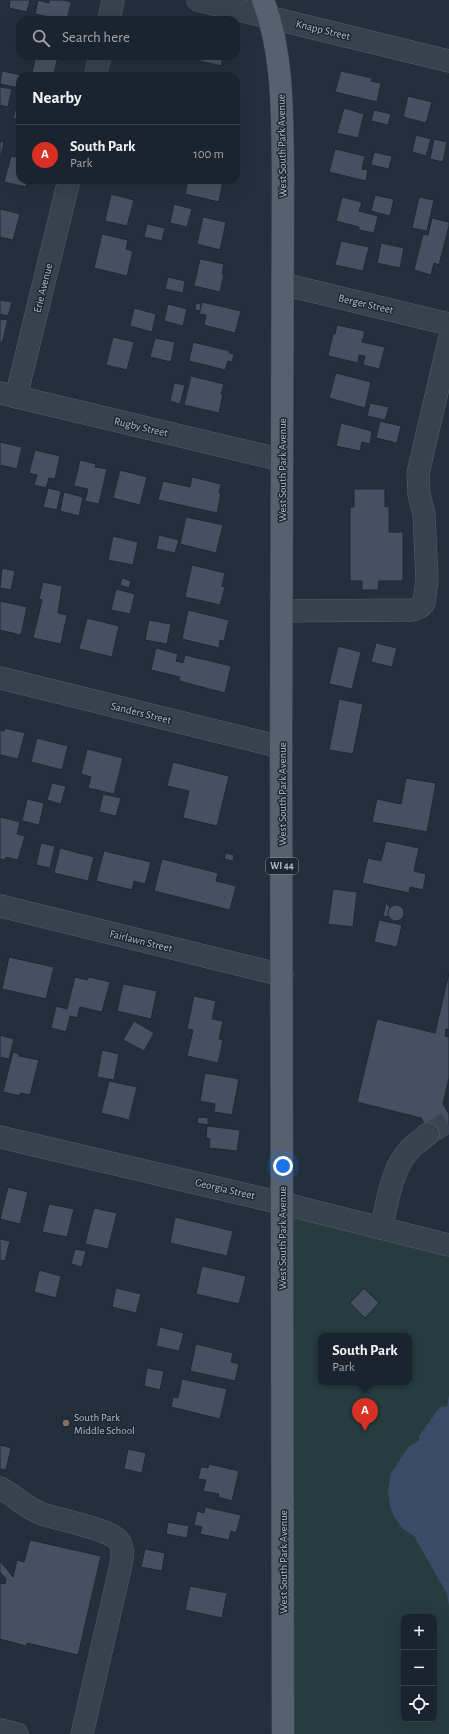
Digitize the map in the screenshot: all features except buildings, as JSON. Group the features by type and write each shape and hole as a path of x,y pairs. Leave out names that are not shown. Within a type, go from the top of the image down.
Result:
{"main road":[{"name":"West South Park Avenue","path":"266,8 275,45 282,93 283,174 281,747 283,1734"}],"street":[{"path":"109,16 113,0"},
{"name":"Knapp Street","path":"198,0 266,8 449,61"},
{"path":"96,72 99,60"},
{"name":"Erie Avenue","path":"8,395 68,184"},
{"name":"Berger Street","path":"283,284 449,324"},
{"path":"282,611 412,610 420,607 424,603 427,580 424,514 417,483 449,341"},
{"name":"Rugby Street","path":"8,395 282,460"},
{"name":"Sanders Street","path":"0,678 281,747"},
{"name":"Fairlawn Street","path":"0,906 282,975"},
{"path":"381,1228 391,1188 399,1164 410,1148 428,1134"},
{"name":"Georgia Street","path":"0,1137 281,1203 449,1245"},
{"path":"0,1488 34,1511 104,1533 116,1538 121,1543 123,1551 120,1569 82,1734"},
{"path":"0,1730 17,1734"}],"green space":[{"path":"281,1203 449,1245 449,1734 281,1734"}],"water":[{"path":"449,1395 449,1606 447,1594 414,1536 403,1529 394,1517 390,1506 388,1492 391,1473 409,1446 419,1441 419,1436 440,1407 447,1406"}],"tunnel":[{"path":"428,1134 449,1122"}],"place":[{"name":"South Park Middle School","path":"66,1423"},
{"name":"South Park","path":"365,1431"}]}
